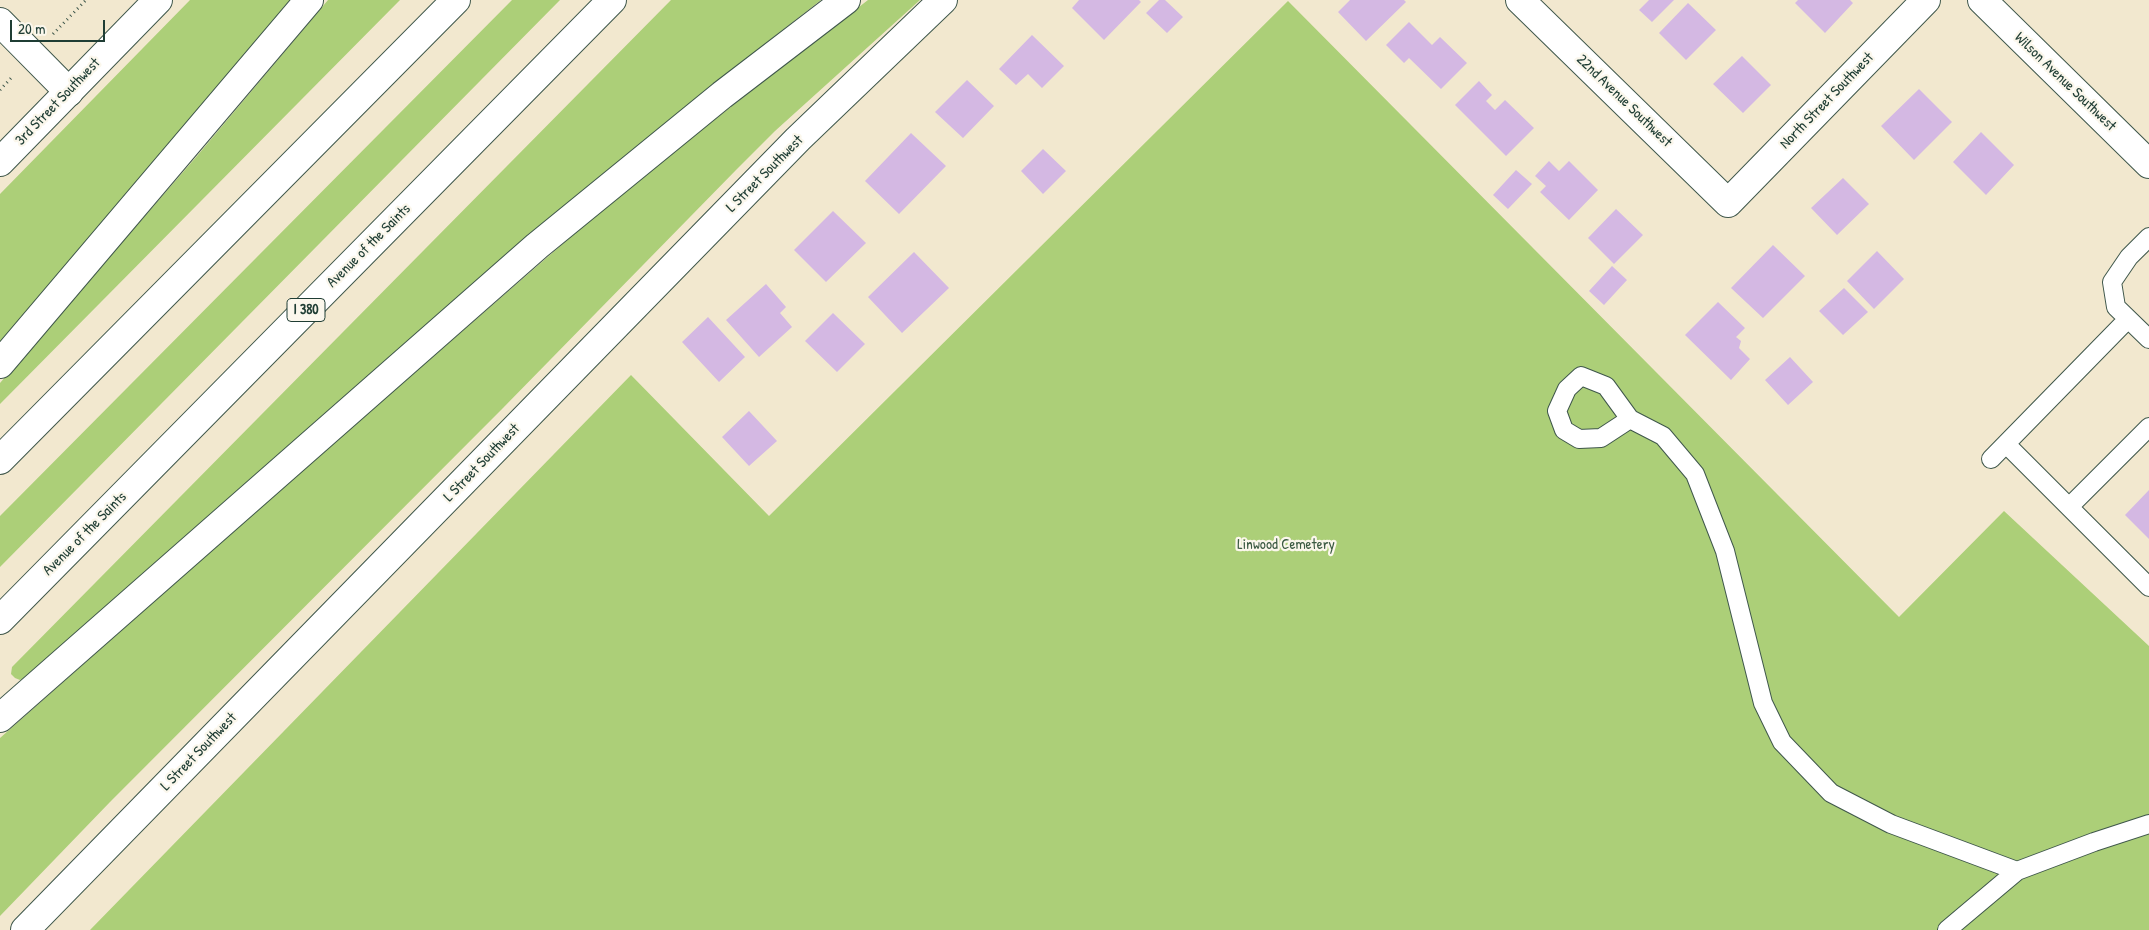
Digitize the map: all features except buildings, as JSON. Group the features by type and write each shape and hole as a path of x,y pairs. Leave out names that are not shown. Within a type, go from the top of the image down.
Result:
{"main road":[{"name":"3rd Street Southwest","path":"0,162 158,0"},
{"path":"0,364 309,0"},
{"path":"0,460 456,0"},
{"name":"Avenue of the Saints","path":"0,620 612,0"},
{"path":"0,718 537,246 722,95 846,0"},
{"name":"L Street Southwest","path":"25,930 798,139 943,0"},
{"name":"22nd Avenue Southwest","path":"1520,0 1728,203"},
{"name":"North Street Southwest","path":"1728,203 1926,0"},
{"name":"Wilson Avenue Southwest","path":"1982,0 2149,164"},
{"path":"0,22 69,92"}],"lane":[{"path":"2149,237 2129,257 2112,282 2116,307 2127,320 2149,339"},
{"path":"1991,459 2127,320"},
{"path":"1630,420 1663,436 1694,474 1725,551 1763,702 1782,742 1831,793 1891,824 2017,871"},
{"path":"2069,508 2149,427"},
{"path":"2006,444 2149,587"},
{"path":"1947,930 2017,871 2149,824"}],"path":[{"path":"47,40 86,0"},
{"path":"0,90 16,73"}],"green space":[{"path":"190,0 290,0 0,348 0,194"},
{"path":"328,0 400,0 0,404 0,383 197,156"},
{"path":"512,0 560,0 0,567 0,516"},
{"path":"671,0 821,0 617,163 320,418 26,677 20,680 15,678 11,674 12,667"},
{"path":"868,0 920,0 775,131 503,408 110,802 0,916 0,738 306,467 581,228 682,145"},
{"name":"Linwood Cemetery","path":"1288,1 1899,617 2004,511 2149,646 2149,930 90,930 631,375 769,516"}]}
